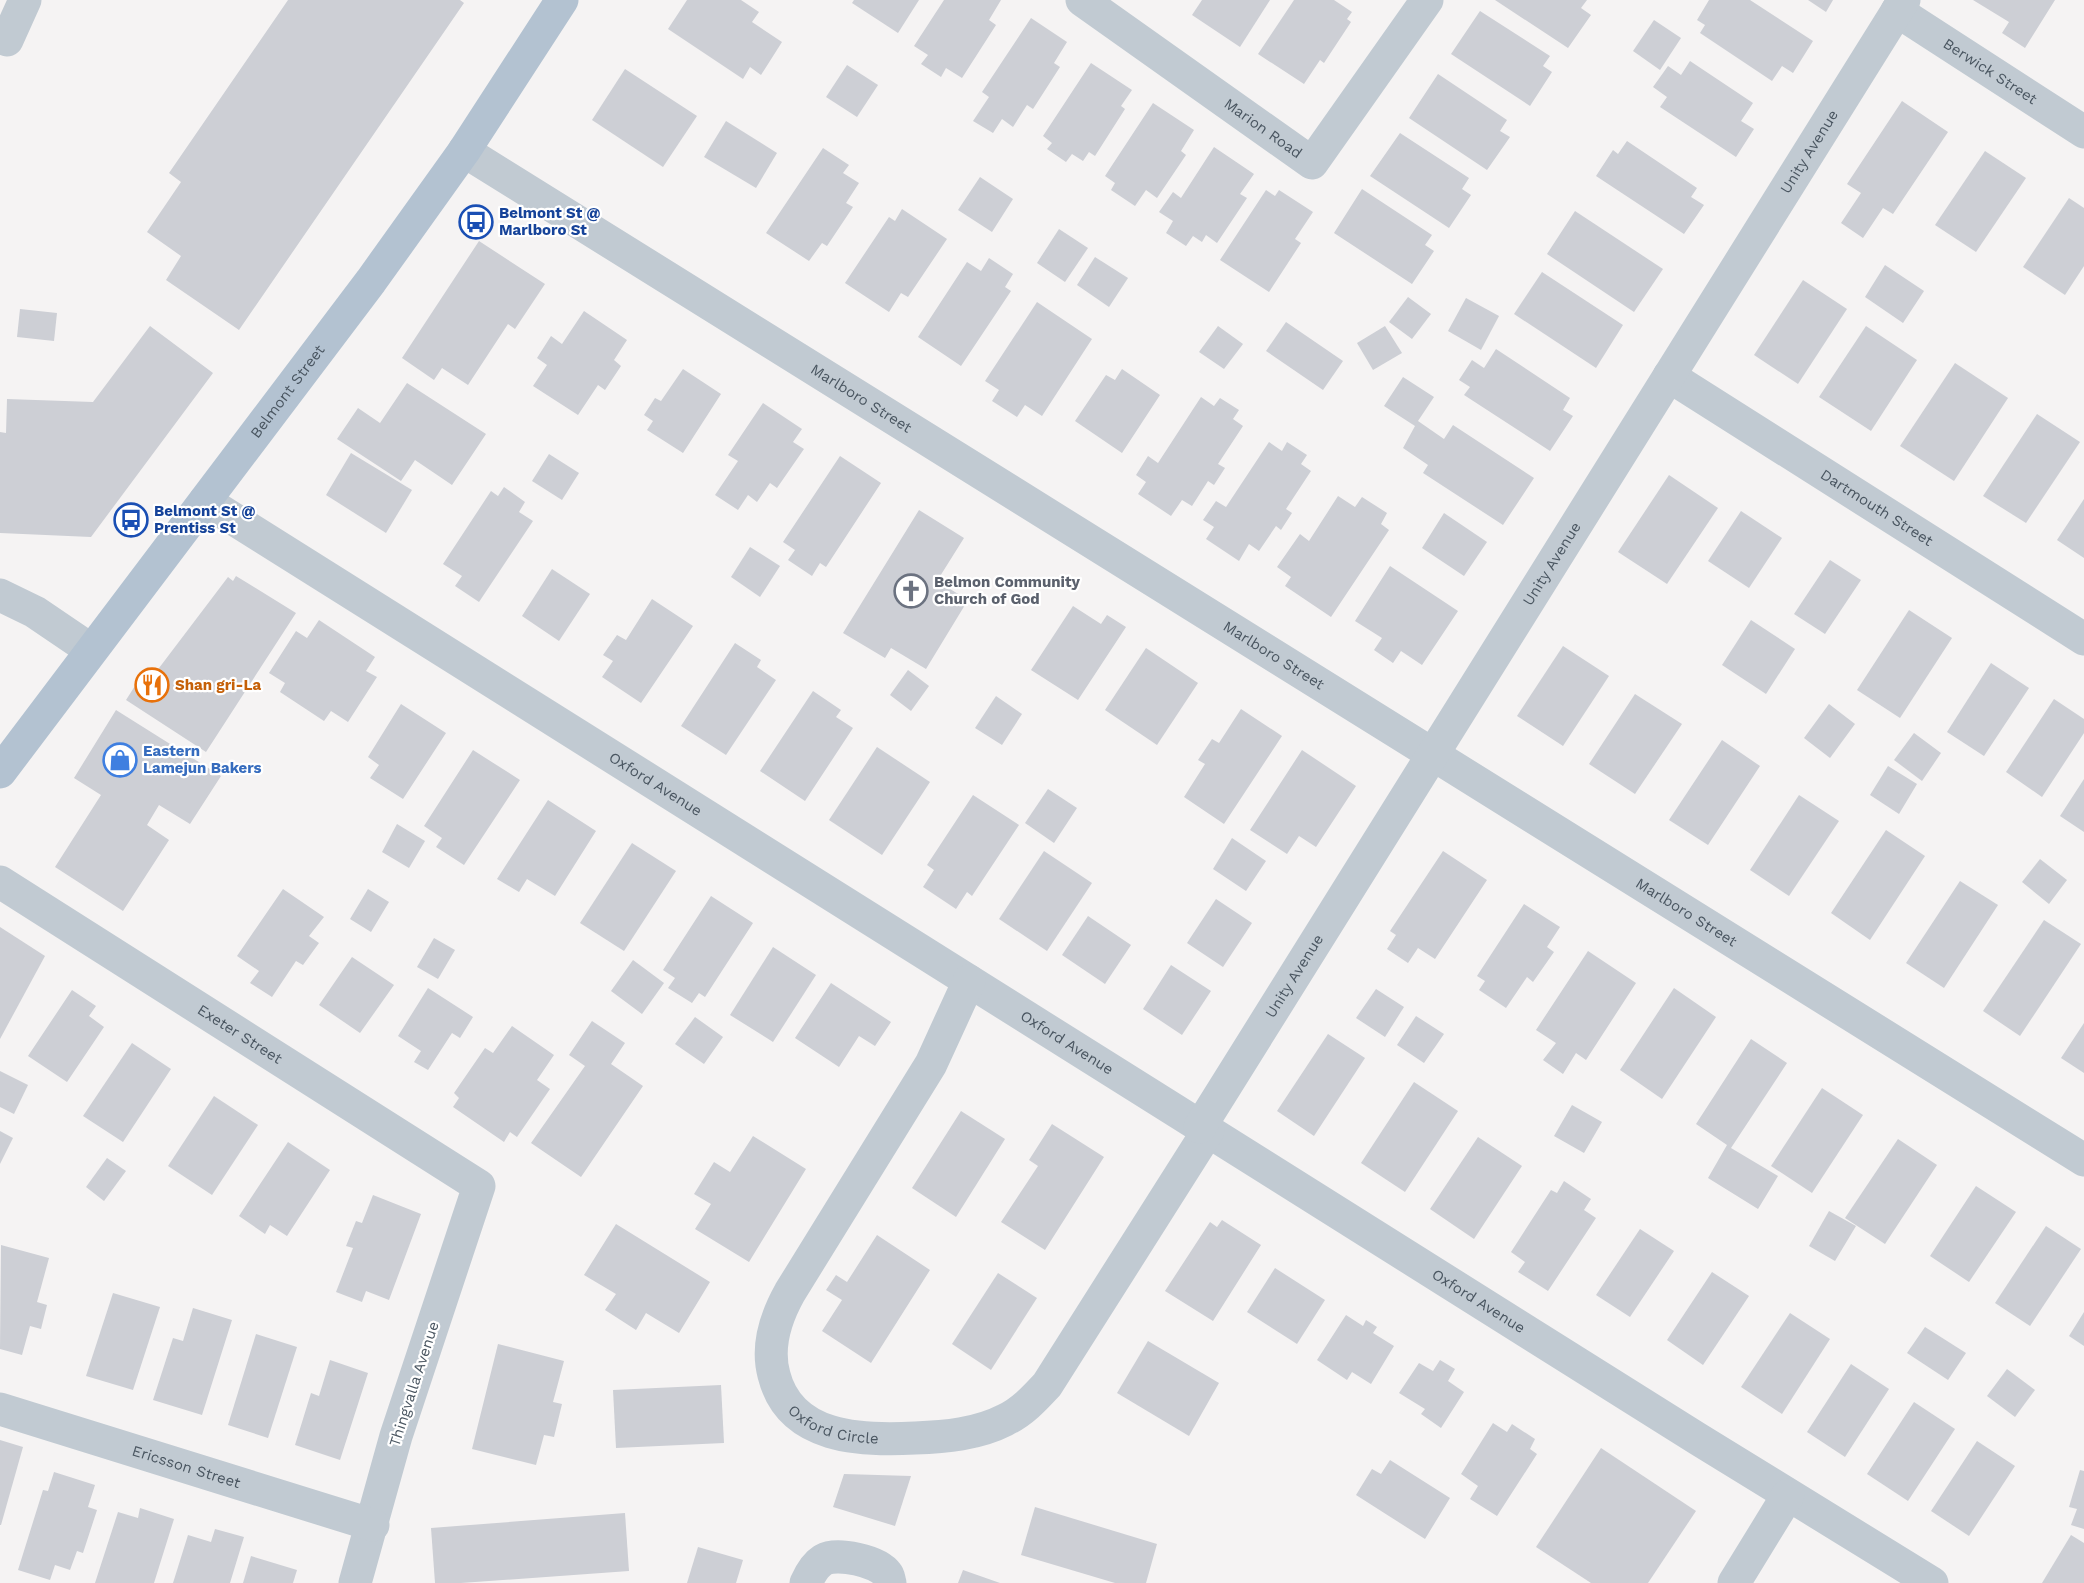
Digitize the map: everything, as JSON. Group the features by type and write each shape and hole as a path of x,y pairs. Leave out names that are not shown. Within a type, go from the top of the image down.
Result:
{"main road":[{"name":"Belmont Street","path":"0,772 328,339 464,151 562,0"}],"street":[{"path":"7,40 26,0"},
{"name":"Marion Road","path":"1082,0 1312,163 1427,0"},
{"name":"Berwick Street","path":"1901,6 2084,132"},
{"name":"Unity Avenue","path":"1204,1129 1433,755 1901,6"},
{"name":"Marlboro Street","path":"464,151 2084,1160"},
{"name":"Dartmouth Street","path":"1670,376 2084,639"},
{"name":"Oxford Avenue","path":"205,501 1788,1495 1932,1583"},
{"path":"0,595 35,612 91,650"},
{"name":"Exeter Street","path":"0,882 480,1186"},
{"name":"Oxford Circle","path":"969,981 931,1064 790,1292 778,1317 771,1344 772,1367 785,1404 799,1418 842,1435 894,1439 968,1433 1004,1421 1020,1412 1047,1385 1204,1129"},
{"name":"Thingvalla Avenue","path":"355,1583 396,1436 480,1186"},
{"name":"Ericsson Street","path":"0,1409 373,1525"},
{"path":"1734,1583 1788,1495"},
{"path":"806,1583 816,1566 822,1561 837,1556 854,1559 880,1569 886,1573 890,1583"}],"building":[{"path":"288,0 460,0 464,3 239,330 166,280 181,256 147,232 181,182 169,173"},
{"path":"687,0 741,0 759,12 752,22 782,42 761,75 750,67 743,79 668,29"},
{"path":"854,0 919,0 898,33 852,3"},
{"path":"944,0 1001,0 989,20 996,25 962,78 946,68 941,77 921,64 928,55 914,46"},
{"path":"1202,0 1270,0 1240,47 1192,15"},
{"path":"1294,0 1334,0 1352,12 1347,19 1351,22 1324,63 1320,60 1304,84 1258,54"},
{"path":"1495,0 1587,0 1581,8 1591,15 1568,48"},
{"path":"1709,0 1750,0 1813,41 1793,73 1782,66 1772,81 1700,33 1705,25 1697,20"},
{"path":"1808,0 1833,0 1826,12"},
{"path":"1973,0 2055,0 2025,48 2002,33 2009,22"},
{"path":"1480,11 1550,56 1543,66 1552,72 1530,106 1451,54"},
{"path":"1031,18 1067,42 1054,63 1060,67 1033,109 1027,105 1013,127 1002,119 993,133 973,121 989,97 982,92"},
{"path":"1654,20 1681,38 1660,70 1633,51"},
{"path":"1690,61 1753,103 1741,121 1754,129 1736,157 1660,107 1667,97 1653,87 1668,66 1681,75"},
{"path":"1091,63 1132,90 1121,106 1125,109 1095,156 1089,152 1083,161 1072,154 1066,162 1047,149 1052,143 1043,136"},
{"path":"847,65 878,85 857,117 826,97"},
{"path":"625,69 697,116 663,167 592,120"},
{"path":"1438,74 1507,120 1500,131 1510,137 1487,170 1409,118"},
{"path":"1902,101 1948,132 1893,214 1883,208 1863,238 1841,223 1861,193 1847,184"},
{"path":"1153,103 1194,130 1181,151 1186,155 1157,198 1146,190 1135,206 1111,190 1115,183 1105,176"},
{"path":"726,121 777,153 756,188 704,157"},
{"path":"1400,133 1469,178 1462,189 1471,195 1449,228 1370,176"},
{"path":"1627,141 1697,188 1691,197 1704,205 1684,234 1596,176 1613,150 1618,154"},
{"path":"1214,147 1254,174 1240,194 1247,198 1217,243 1206,235 1202,242 1193,236 1186,246 1166,233 1173,221 1159,212 1173,192 1181,198"},
{"path":"823,148 849,165 843,173 859,183 846,203 853,207 827,246 822,243 809,261 766,233"},
{"path":"1985,151 2026,178 1976,252 1935,225"},
{"path":"980,177 1013,199 992,232 958,210"},
{"path":"1362,189 1432,235 1425,245 1434,251 1412,284 1334,233"},
{"path":"1266,190 1275,196 1279,190 1313,212 1295,239 1301,243 1269,292 1220,260"},
{"path":"2069,198 2084,208 2084,266 2065,295 2023,267"},
{"path":"902,209 947,239 908,297 901,293 889,312 845,283 889,217 895,221"},
{"path":"1575,211 1663,269 1634,312 1547,254"},
{"path":"1059,229 1088,248 1065,282 1037,263"},
{"path":"479,241 545,284 515,329 508,324 468,385 442,368 434,380 402,358"},
{"path":"1095,257 1128,278 1109,307 1077,285"},
{"path":"989,258 1013,274 1005,287 1011,291 961,366 918,337 967,262 981,271"},
{"path":"1885,265 1924,291 1903,323 1865,297"},
{"path":"1542,272 1623,325 1596,368 1514,314"},
{"path":"1803,280 1847,309 1798,384 1754,355"},
{"path":"1408,297 1431,314 1412,339 1389,322"},
{"path":"1466,298 1499,316 1481,350 1448,331"},
{"path":"1037,302 1092,339 1042,416 1025,405 1017,417 992,401 999,390 985,381"},
{"path":"20,309 57,313 54,341 17,337"},
{"path":"584,311 627,340 614,360 621,366 605,390 598,385 578,415 533,386 547,365 537,358 551,336 562,344"},
{"path":"1286,322 1343,361 1323,390 1266,351"},
{"path":"150,326 213,373 91,537 0,533 0,432 6,433 7,399 93,402"},
{"path":"1218,326 1243,344 1224,369 1199,352"},
{"path":"1385,326 1402,353 1373,370 1357,343"},
{"path":"1866,326 1917,360 1871,431 1819,397"},
{"path":"1496,349 1570,398 1563,410 1573,416 1550,451 1464,395 1470,387 1459,380 1472,360 1484,368"},
{"path":"1955,363 2008,398 1954,481 1900,446"},
{"path":"683,369 721,394 683,453 647,430 653,421 644,415 655,398 661,401"},
{"path":"1122,369 1160,395 1122,453 1075,421 1106,375 1115,380"},
{"path":"1403,377 1434,397 1418,421 1444,439 1453,425 1534,478 1503,525 1423,473 1428,465 1403,448 1415,426 1384,406"},
{"path":"407,383 486,434 452,485 415,460 401,481 337,439 358,408 380,423"},
{"path":"1201,397 1214,406 1220,398 1239,410 1233,419 1243,426 1218,464 1225,468 1214,485 1208,481 1192,506 1182,500 1171,516 1138,494 1146,482 1136,475 1148,456 1158,463"},
{"path":"763,403 802,429 793,442 804,449 777,488 770,483 757,502 748,495 738,510 715,495 738,461 728,455"},
{"path":"2037,414 2080,442 2026,523 1983,496"},
{"path":"1269,442 1282,451 1287,442 1307,455 1301,464 1311,471 1286,509 1292,513 1281,530 1276,526 1259,551 1249,544 1239,561 1206,539 1214,527 1203,520 1216,501 1226,507"},
{"path":"351,453 412,490 386,533 326,495"},
{"path":"549,454 579,473 562,500 532,481"},
{"path":"840,456 881,483 826,567 820,563 812,576 788,560 795,550 783,542"},
{"path":"1669,475 1718,508 1667,584 1618,552"},
{"path":"504,487 525,502 519,512 533,521 479,602 455,586 462,576 443,564 491,491 498,496"},
{"path":"1338,496 1355,507 1362,497 1387,513 1381,524 1389,530 1331,617 1285,586 1291,577 1277,567 1300,534 1309,541"},
{"path":"2084,499 2084,558 2057,540"},
{"name":"Belmon Community Church of God","path":"919,510 964,538 937,581 968,600 926,669 891,648 885,658 843,633"},
{"path":"1741,511 1782,538 1749,588 1708,561"},
{"path":"1444,513 1487,542 1464,576 1422,548"},
{"path":"750,547 780,566 760,597 731,577"},
{"path":"1830,560 1861,580 1825,634 1794,614"},
{"path":"1390,566 1458,611 1422,665 1401,651 1393,663 1374,650 1382,638 1355,621"},
{"path":"552,569 590,594 559,641 522,616"},
{"path":"236,576 296,613 206,752 126,700 147,667 156,672 228,577 233,581"},
{"path":"652,599 693,626 641,703 602,677 613,661 603,655 617,635 626,640"},
{"path":"1073,606 1101,624 1107,615 1126,627 1078,700 1031,670"},
{"path":"1909,610 1952,638 1900,718 1857,690"},
{"path":"319,620 375,657 366,671 377,677 348,722 331,711 324,721 280,692 285,683 269,673 296,631 307,638"},
{"path":"1751,620 1795,649 1766,694 1722,665"},
{"path":"735,643 761,660 757,667 776,680 726,755 681,726"},
{"path":"1563,646 1609,676 1563,746 1517,716"},
{"path":"1146,648 1198,683 1157,745 1105,710"},
{"path":"1991,663 2029,688 1984,756 1947,732"},
{"path":"908,670 929,686 911,711 890,695"},
{"path":"813,691 841,710 836,717 853,728 805,801 760,771"},
{"path":"1635,694 1682,724 1635,794 1589,764"},
{"path":"996,696 1022,714 1002,745 975,728"},
{"path":"2054,699 2084,719 2084,733 2042,797 2006,772"},
{"path":"401,704 446,733 403,799 370,778 379,765 368,757"},
{"path":"1829,704 1855,724 1830,758 1804,738"},
{"path":"1241,709 1282,736 1224,824 1184,797 1205,764 1198,760 1212,739 1219,743"},
{"path":"116,710 221,776 190,824 159,805 147,825 169,840 123,911 55,867 101,795 74,778"},
{"path":"1914,733 1941,753 1922,781 1894,760"},
{"path":"1722,740 1760,766 1708,845 1669,820"},
{"path":"877,747 930,782 882,855 829,820"},
{"path":"473,750 520,780 464,865 436,847 442,838 424,826"},
{"path":"1302,750 1356,786 1316,847 1299,836 1287,854 1250,830"},
{"path":"1888,766 1917,784 1899,814 1870,795"},
{"path":"2084,779 2084,832 2060,816"},
{"path":"1048,789 1077,808 1054,843 1025,823"},
{"path":"973,795 1019,825 972,896 967,892 956,909 923,887 934,870 927,865"},
{"path":"1799,795 1839,821 1789,896 1750,870"},
{"path":"548,800 596,831 555,896 527,879 519,892 497,879"},
{"path":"397,824 425,841 409,868 382,852"},
{"path":"1886,830 1925,856 1870,940 1831,913"},
{"path":"1232,838 1266,861 1246,891 1213,869"},
{"path":"632,843 676,871 624,951 580,923"},
{"path":"1044,851 1092,883 1047,951 999,919"},
{"path":"1443,851 1487,880 1435,959 1418,948 1408,963 1387,949 1396,935 1390,931"},
{"path":"2040,859 2067,880 2049,904 2022,882"},
{"path":"1960,881 1998,905 1944,988 1906,963"},
{"path":"283,889 324,917 309,936 319,943 303,965 296,961 272,997 250,983 259,971 237,956"},
{"path":"368,889 389,902 371,932 350,919"},
{"path":"711,896 753,923 705,997 699,993 692,1003 668,988 675,978 663,970"},
{"path":"1216,899 1252,923 1223,967 1187,943"},
{"path":"1524,904 1560,927 1547,947 1554,952 1533,982 1527,977 1506,1008 1479,990 1485,981 1477,976"},
{"path":"1088,916 1131,945 1105,984 1062,955"},
{"path":"2044,920 2081,944 2020,1036 1983,1011"},
{"path":"0,927 45,956 0,1039"},
{"path":"434,938 455,950 438,979 417,967"},
{"path":"773,947 816,975 773,1042 730,1015"},
{"path":"1588,951 1636,983 1586,1060 1576,1053 1563,1074 1543,1060 1556,1043 1536,1030"},
{"path":"352,957 394,985 360,1033 319,1005"},
{"path":"633,960 664,983 642,1014 611,991"},
{"path":"1171,965 1211,991 1182,1035 1143,1009"},
{"path":"831,983 891,1022 875,1046 859,1036 839,1067 795,1038"},
{"path":"428,988 473,1017 460,1038 452,1033 428,1070 414,1062 421,1051 398,1036"},
{"path":"1674,988 1716,1017 1662,1099 1620,1070"},
{"path":"1376,989 1404,1007 1385,1037 1356,1018"},
{"path":"72,990 96,1006 89,1016 104,1027 67,1082 28,1056"},
{"path":"1416,1016 1444,1034 1424,1063 1397,1045"},
{"path":"695,1017 723,1037 704,1064 675,1044"},
{"path":"592,1021 625,1043 611,1064 643,1086 581,1177 531,1143 585,1066 569,1055"},
{"path":"2084,1023 2084,1073 2061,1058"},
{"path":"512,1026 554,1055 537,1080 550,1089 517,1137 510,1132 504,1142 453,1107 459,1098 454,1093 485,1048 493,1053"},
{"path":"1328,1034 1365,1058 1314,1136 1277,1111"},
{"path":"1751,1039 1787,1063 1731,1148 1778,1176 1758,1209 1708,1178 1727,1145 1696,1124"},
{"path":"132,1043 171,1069 123,1142 83,1116"},
{"path":"0,1071 28,1085 14,1114 0,1107"},
{"path":"1414,1082 1458,1111 1405,1192 1361,1163"},
{"path":"1822,1088 1863,1115 1812,1193 1771,1166"},
{"path":"214,1096 258,1125 212,1195 168,1166"},
{"path":"1572,1105 1602,1122 1584,1153 1554,1136"},
{"path":"961,1111 1005,1139 956,1217 912,1188"},
{"path":"1052,1124 1104,1157 1045,1250 1001,1222 1038,1166 1029,1160"},
{"path":"0,1131 13,1138 0,1164"},
{"path":"753,1136 806,1169 749,1262 695,1229 711,1204 694,1194 714,1162 730,1172"},
{"path":"1478,1137 1522,1166 1474,1239 1430,1209"},
{"path":"1898,1139 1937,1165 1885,1244 1845,1218"},
{"path":"288,1142 330,1170 287,1236 270,1225 265,1234 239,1216"},
{"path":"107,1158 126,1171 104,1201 86,1187"},
{"path":"1564,1181 1591,1199 1584,1210 1596,1218 1548,1291 1518,1272 1525,1262 1511,1252 1551,1190 1557,1193"},
{"path":"1976,1186 2016,1212 1969,1282 1930,1256"},
{"path":"373,1195 421,1214 389,1300 366,1291 362,1302 336,1292 353,1248 346,1246 356,1221 362,1223"},
{"path":"1829,1211 1856,1226 1835,1261 1809,1246"},
{"path":"1222,1220 1261,1245 1213,1321 1165,1291 1210,1222 1217,1227"},
{"path":"616,1224 710,1282 679,1333 646,1313 636,1330 605,1310 616,1294 584,1275"},
{"path":"2046,1226 2081,1249 2030,1326 1995,1303"},
{"path":"1640,1229 1674,1251 1630,1317 1596,1295"},
{"path":"877,1235 930,1270 871,1363 822,1331 842,1300 826,1290 836,1275 847,1282"},
{"path":"1,1245 49,1258 37,1302 47,1305 41,1329 30,1326 22,1355 0,1349"},
{"path":"1275,1268 1325,1300 1297,1344 1247,1312"},
{"path":"1712,1272 1749,1296 1703,1365 1667,1340"},
{"path":"998,1273 1037,1298 991,1370 952,1344"},
{"path":"113,1293 160,1307 133,1390 86,1376"},
{"path":"193,1308 232,1320 202,1415 153,1400 173,1338 183,1341"},
{"path":"2084,1312 2084,1346 2069,1336"},
{"path":"1790,1313 1830,1339 1782,1414 1741,1387"},
{"path":"1346,1315 1363,1326 1366,1320 1377,1327 1373,1333 1394,1346 1371,1384 1352,1372 1347,1380 1317,1360"},
{"path":"1925,1327 1966,1353 1948,1380 1907,1353"},
{"path":"256,1334 297,1347 268,1438 228,1425"},
{"path":"1148,1341 1219,1383 1189,1436 1117,1393"},
{"path":"498,1344 564,1361 553,1402 562,1404 554,1437 544,1435 536,1465 472,1449"},
{"path":"330,1360 368,1373 340,1460 295,1445 311,1393 319,1396"},
{"path":"1440,1360 1455,1369 1448,1381 1464,1392 1441,1428 1421,1414 1425,1409 1399,1393 1419,1363 1433,1371"},
{"path":"1851,1364 1889,1389 1845,1457 1807,1432"},
{"path":"2007,1369 2035,1390 2015,1417 1987,1396"},
{"path":"721,1385 724,1443 616,1448 613,1390"},
{"path":"1914,1402 1955,1429 1908,1501 1867,1474"},
{"path":"1493,1423 1507,1432 1512,1424 1535,1439 1530,1449 1537,1454 1497,1516 1470,1499 1478,1486 1461,1474"},
{"path":"0,1440 23,1447 1,1525 0,1525"},
{"path":"1977,1441 2015,1466 1969,1536 1931,1511"},
{"path":"1601,1448 1696,1511 1648,1583 1591,1583 1536,1547"},
{"path":"1390,1460 1450,1498 1425,1539 1356,1495 1372,1469 1381,1474"},
{"path":"2080,1470 2084,1471 2084,1529 2071,1525 2077,1509 2069,1507"},
{"path":"54,1472 95,1485 88,1507 97,1510 83,1553 77,1551 70,1570 55,1565 50,1580 18,1570 43,1490 48,1491"},
{"path":"844,1474 911,1476 895,1526 833,1507"},
{"path":"1035,1507 1157,1544 1146,1583 1115,1583 1021,1555"},
{"path":"140,1508 174,1519 154,1583 95,1583 118,1512 138,1518"},
{"path":"625,1513 629,1571 435,1583 431,1528"},
{"path":"215,1529 244,1537 230,1583 173,1583 188,1535 211,1542"},
{"path":"2071,1535 2084,1543 2084,1583 2042,1583"},
{"path":"698,1547 743,1560 736,1583 687,1583"},
{"path":"251,1556 297,1570 293,1583 243,1583"},
{"path":"963,1570 1000,1583 958,1583"}],"place":[{"name":"Belmont St @ Marlboro St","path":"476,222"},
{"name":"Belmont St @ Prentiss St","path":"131,520"},
{"name":"Belmon Community Church of God","path":"911,591"},
{"name":"Shan gri-La","path":"152,685"},
{"name":"Eastern Lamejun Bakers","path":"120,760"}]}
